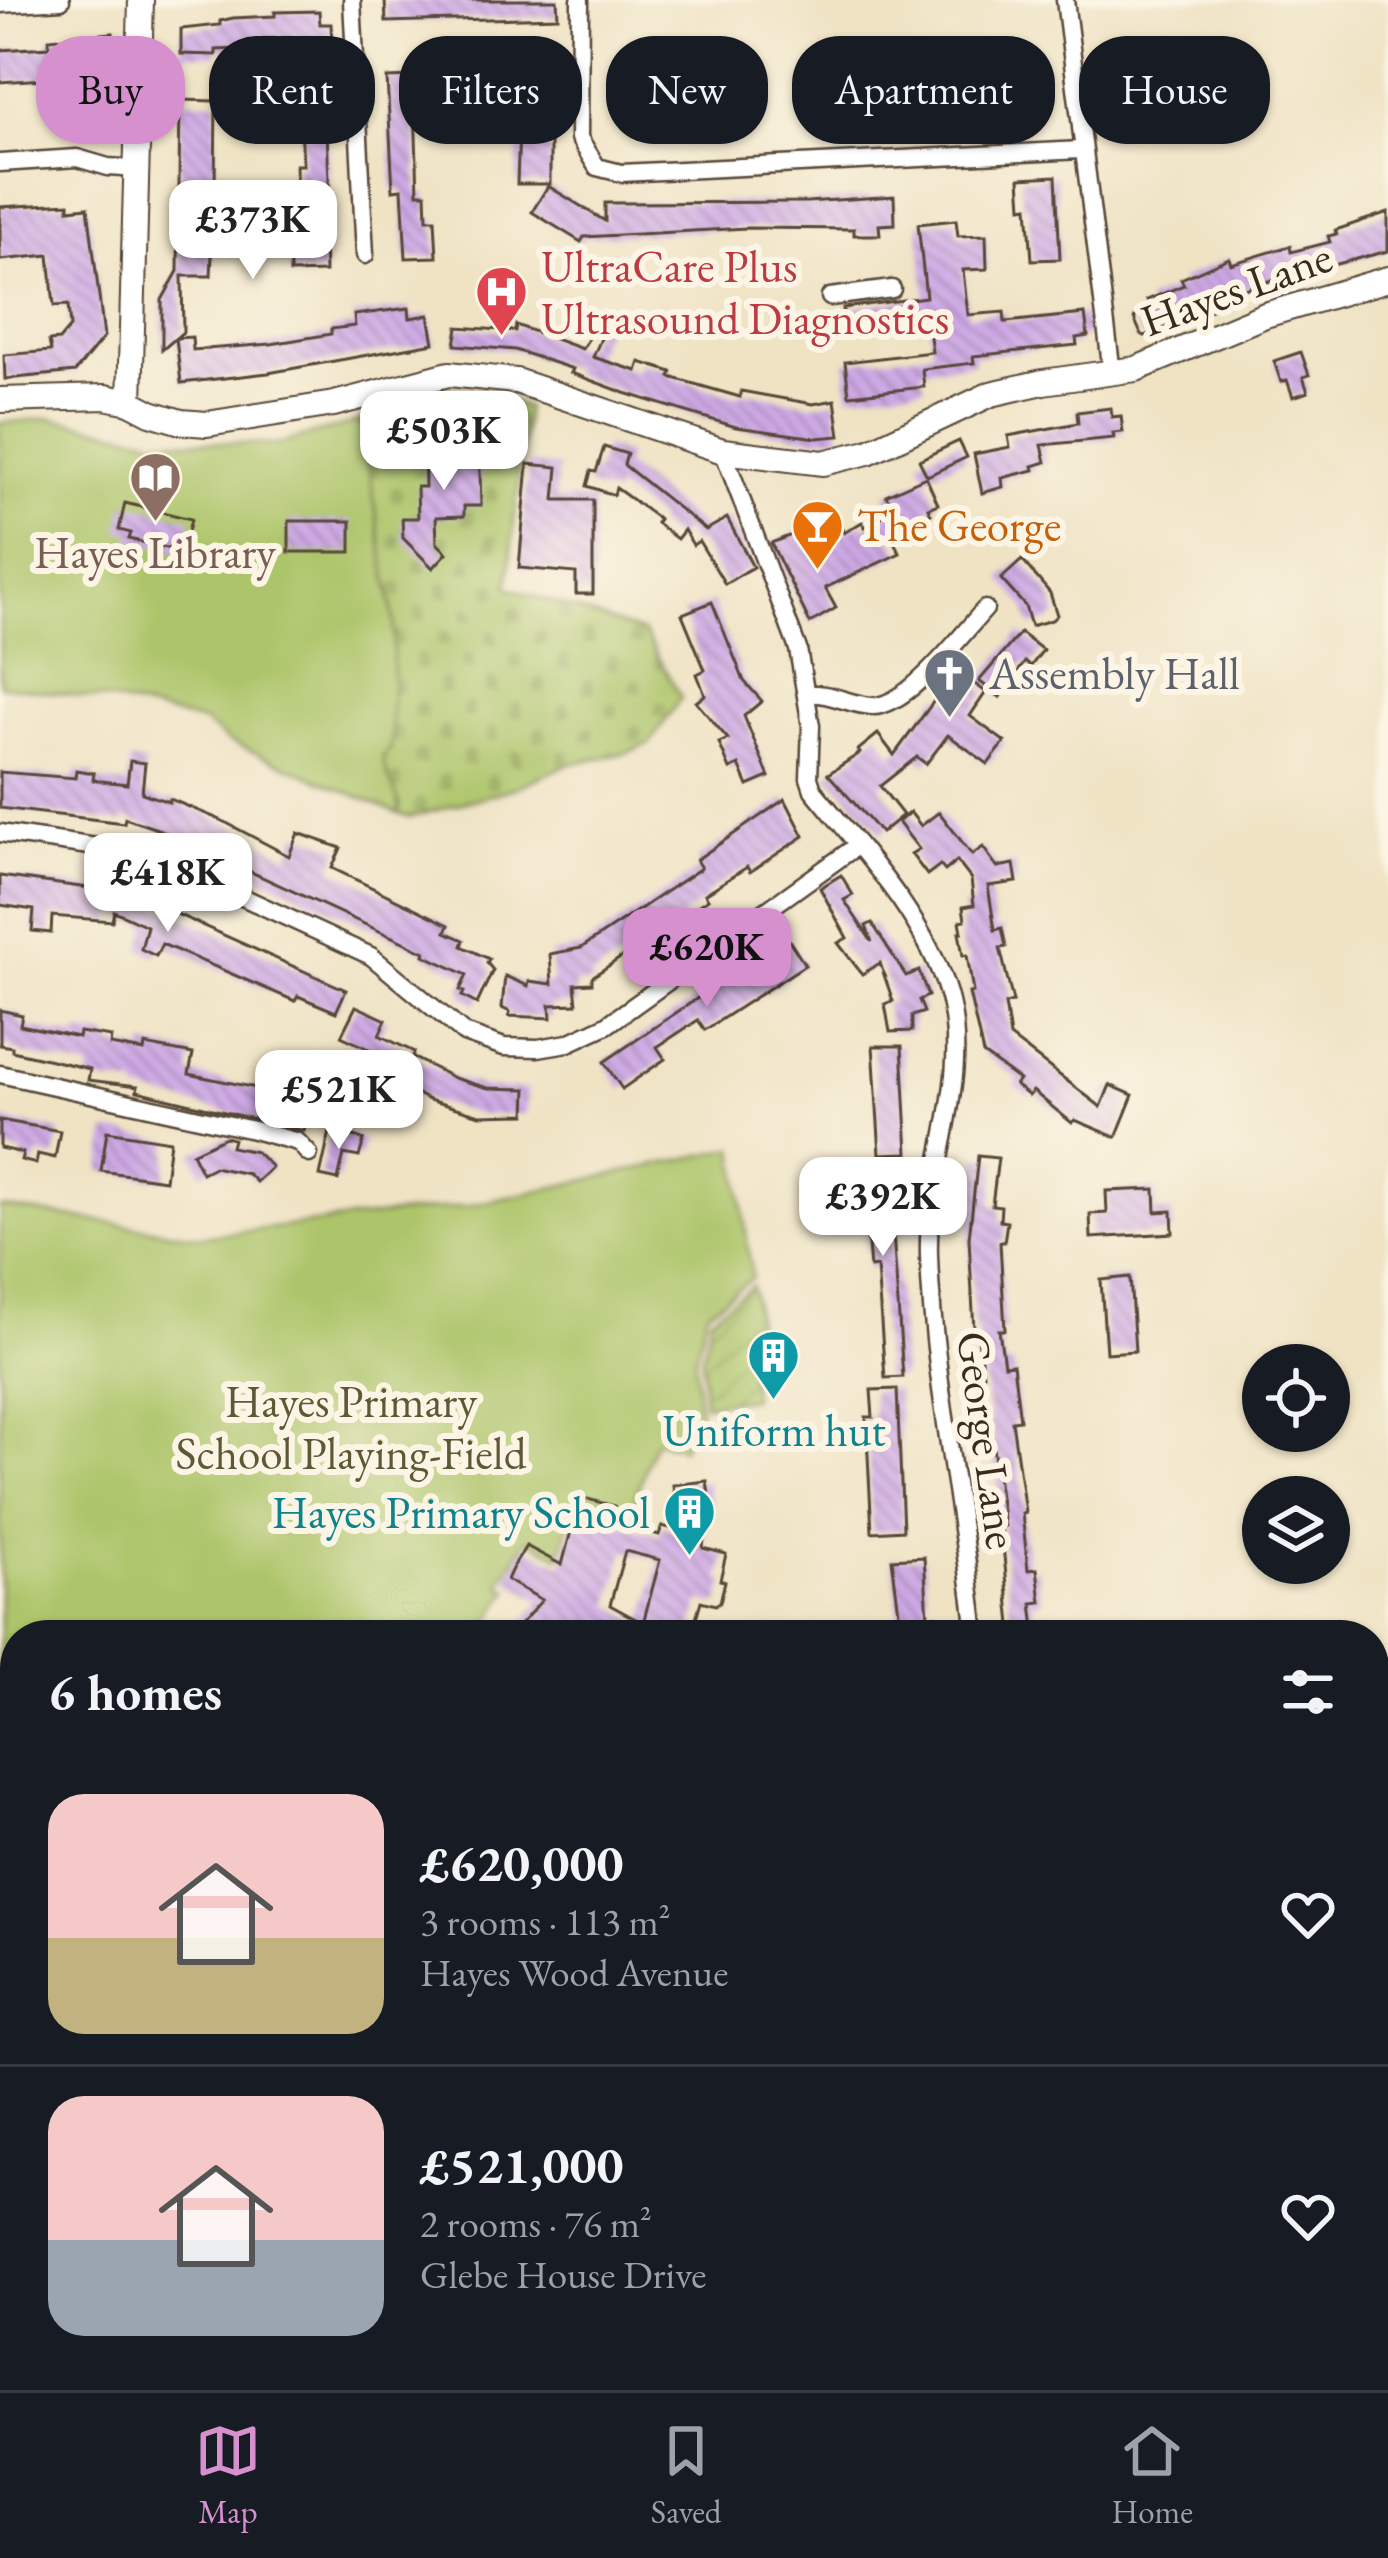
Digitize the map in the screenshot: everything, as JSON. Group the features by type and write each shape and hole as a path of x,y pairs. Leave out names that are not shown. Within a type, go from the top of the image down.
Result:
{"main road":[{"path":"130,402 140,0"},
{"name":"Hayes Lane","path":"0,400 105,397 151,413 207,424 334,404 449,374 516,381 723,451 823,463 898,439 991,394 1153,363 1289,307 1388,279"}],"street":[{"path":"0,4 61,0"},
{"path":"352,0 365,255"},
{"path":"580,0 580,138 598,166 621,173 1081,150"},
{"path":"1065,0 1112,373"},
{"path":"0,163 77,158 138,169"},
{"path":"830,298 892,290"},
{"name":"George Lane","path":"723,451 798,649 811,726 809,778 813,790 902,901 948,993 956,1037 954,1079 932,1186 929,1253 941,1402 967,1541 975,1620"},
{"path":"807,694 833,694 867,706 896,700 985,609"},
{"path":"0,833 151,855 371,956 464,1033 504,1047 538,1048 568,1043 607,1024 858,845"},
{"path":"0,1074 253,1130 298,1142 309,1154"}],"green space":[{"path":"438,398 503,398 526,407 508,587 644,633 681,698 649,744 569,764 515,788 409,818 399,814 400,804 383,769 394,621 361,421"},
{"path":"51,418 153,439 274,445 361,421 394,621 391,748 383,756 399,814 228,741 203,722 108,700 0,685 0,423"},
{"name":"Hayes Primary School Playing-Field","path":"735,1148 752,1278 707,1311 695,1358 699,1413 682,1448 655,1440 632,1507 577,1493 560,1556 527,1539 500,1584 509,1590 491,1620 0,1620 0,1207 201,1236 467,1206"},
{"path":"752,1286 761,1358 750,1371 752,1398 704,1404 702,1358 711,1316"}],"building":[{"path":"385,0 557,0 558,17 386,22"},
{"path":"319,11 320,24 331,24 332,36 209,36 209,55 185,54 181,29 220,25 233,18 275,16 275,12"},
{"path":"36,48 36,80 0,82 0,50"},
{"path":"387,78 399,78 399,144 416,144 418,193 426,193 427,219 435,219 437,257 406,258 402,189 393,190"},
{"path":"185,100 209,101 209,144 216,144 211,276 182,276 183,332 162,350 162,300 178,271 179,144 185,144"},
{"path":"302,144 328,144 330,209 323,209 325,272 290,273 289,213 297,213 296,165 303,165"},
{"path":"518,144 550,144 550,184 517,184"},
{"path":"1056,176 1060,259 1032,260 1028,206 1022,207 1020,178"},
{"path":"548,186 605,221 605,203 807,202 894,196 895,224 879,225 880,235 854,235 854,229 747,228 584,237 581,242 532,212"},
{"path":"69,203 69,209 88,207 104,337 75,372 5,379 4,355 51,351 49,341 59,340 70,327 68,305 54,306 49,255 0,260 0,207"},
{"path":"1388,212 1388,251 1254,285 1234,294 1236,300 1141,334 1134,318 1150,309 1147,300 1184,285 1181,279 1229,258 1231,264 1290,246 1291,252 1330,242 1328,236 1337,234 1336,230"},
{"path":"956,220 958,236 986,235 987,269 963,270 968,315 1004,312 1005,322 1085,314 1088,336 1076,338 1077,345 973,356 974,363 922,369 924,387 849,395 845,362 932,352 927,313 844,321 843,308 926,297 918,224"},
{"path":"409,308 410,318 429,315 434,343 268,373 181,383 176,338 192,337 193,350 271,344 355,326 354,315"},
{"path":"598,323 606,327 593,357 637,371 640,362 672,372 670,377 740,397 741,391 813,404 835,400 840,436 817,438 736,427 625,393 515,350 455,345 458,327 515,331 516,325 582,349"},
{"path":"1301,352 1309,375 1303,377 1308,392 1293,397 1287,380 1281,382 1274,361"},
{"path":"1111,408 1112,417 1121,416 1123,432 1113,433 1114,438 1042,445 1046,462 1002,478 1003,487 982,493 974,454 1010,447 1008,436 1078,423 1077,412"},
{"path":"479,440 481,506 464,506 464,516 436,517 437,543 447,553 433,568 403,538 402,518 418,518 417,487 425,487 424,442"},
{"path":"959,441 967,457 927,476 919,460"},
{"path":"604,447 627,454 624,465 706,530 727,518 753,567 725,584 699,541 693,545 684,530 677,539 656,523 659,519 616,488 614,495 587,486"},
{"path":"528,464 558,467 555,500 593,500 593,594 576,594 576,573 519,568"},
{"path":"926,477 938,504 928,508 931,514 889,533 900,553 825,588 836,608 810,623 771,543 794,534 804,522 820,524 836,518 844,533 862,522 865,527 893,510 886,495"},
{"name":"Hayes Library","path":"125,503 191,519 185,545 180,544 178,551 129,539 131,533 119,530"},
{"path":"289,521 351,521 351,552 289,552"},
{"path":"1022,560 1050,593 1057,615 1052,620 1031,626 1025,606 1001,579"},
{"path":"712,602 744,681 762,701 744,716 769,777 748,786 739,765 730,769 719,743 728,739 696,702 705,695 697,674 705,670 682,614"},
{"path":"1020,633 1043,650 1031,666 1025,662 1000,697 979,681"},
{"path":"964,676 986,692 970,716 1005,742 988,764 948,735 926,764 917,757 880,786 903,815 881,833 828,774 878,734 894,755 939,694 948,700"},
{"path":"130,761 145,763 142,793 221,820 289,856 298,833 341,848 332,868 449,925 446,932 464,940 462,946 489,959 493,970 477,1004 462,996 467,975 160,830 125,818 124,823 0,808 0,772 75,778 76,770 94,773 93,780 127,784"},
{"path":"785,799 804,836 750,872 747,867 705,894 708,899 592,977 592,983 575,984 577,1004 550,1005 551,1018 509,1016 502,1008 505,976 528,986 529,981 552,984 550,954 581,948 701,868 696,860"},
{"path":"910,812 921,826 939,812 972,855 983,847 997,867 1014,864 1017,882 988,886 995,930 1002,928 1006,947 1000,948 1013,1002 1005,1004 1010,1037 1101,1107 1110,1085 1133,1095 1116,1137 1075,1120 1072,1123 1033,1091 1029,1096 1015,1085 1019,1080 983,1054 959,932 960,921 965,920 963,907 974,905 971,879 957,861 945,871 940,865 927,875 911,854 919,849 898,822"},
{"path":"841,875 853,895 844,900 872,942 866,926 872,923 906,976 919,971 928,996 919,1000 924,1012 912,1016 912,1031 890,1032 885,1004 893,1001 880,963 862,974 838,943 847,938 820,888"},
{"path":"0,876 132,894 346,990 336,1012 298,996 295,1001 162,944 156,956 141,949 147,926 114,911 112,921 52,916 51,933 32,931 34,910 0,905"},
{"path":"787,937 805,965 705,1030 698,1020 657,1047 665,1059 622,1089 604,1062"},
{"path":"356,1006 386,1020 379,1035 454,1078 488,1088 527,1089 526,1114 480,1115 407,1089 410,1084 374,1068 380,1054 341,1036"},
{"path":"0,1010 22,1015 20,1025 78,1037 79,1032 111,1037 110,1045 144,1051 145,1045 193,1054 189,1074 303,1098 304,1131 137,1091 138,1086 88,1080 90,1069 12,1051 0,1045"},
{"path":"873,1046 902,1046 908,1153 880,1154"},
{"path":"0,1120 60,1131 55,1158 38,1154 36,1164 21,1160 23,1153 0,1148"},
{"path":"331,1127 364,1140 359,1157 344,1154 338,1180 320,1176"},
{"path":"107,1131 170,1141 165,1180 101,1171"},
{"path":"225,1137 233,1139 231,1147 256,1152 272,1167 256,1182 248,1174 214,1167 202,1173 192,1153"},
{"path":"978,1156 998,1158 992,1205 1001,1206 1000,1221 1007,1222 1004,1242 1000,1242 1005,1330 999,1330 1004,1365 1013,1364 1020,1420 1012,1421 1028,1570 1037,1569 1041,1602 1032,1603 1034,1620 1010,1620 1004,1526 974,1331 969,1238"},
{"path":"888,1160 903,1377 885,1378 877,1267 870,1268 861,1162"},
{"path":"1155,1189 1156,1212 1172,1211 1173,1233 1091,1238 1090,1214 1107,1213 1106,1191"},
{"path":"1130,1277 1135,1351 1106,1353 1101,1280"},
{"path":"897,1389 903,1530 872,1532 866,1417 873,1417 871,1390"},
{"name":"Hayes Primary School","path":"707,1481 712,1517 706,1517 703,1548 726,1554 720,1580 725,1581 720,1602 701,1601 695,1620 644,1620 660,1560 625,1551 610,1605 638,1620 524,1620 542,1600 507,1580 526,1546 562,1565 580,1497 614,1506 610,1521 659,1535 662,1526 678,1530 673,1485"},
{"path":"924,1557 928,1617 936,1616 936,1620 900,1620 892,1559"}],"place":[{"name":"UltraCare Plus Ultrasound Diagnostics","path":"502,338"},
{"name":"Hayes Library","path":"155,524"},
{"name":"The George","path":"818,571"},
{"name":"Assembly Hall","path":"950,719"},
{"name":"Uniform hut","path":"774,1402"},
{"name":"Hayes Primary School","path":"689,1558"}]}
